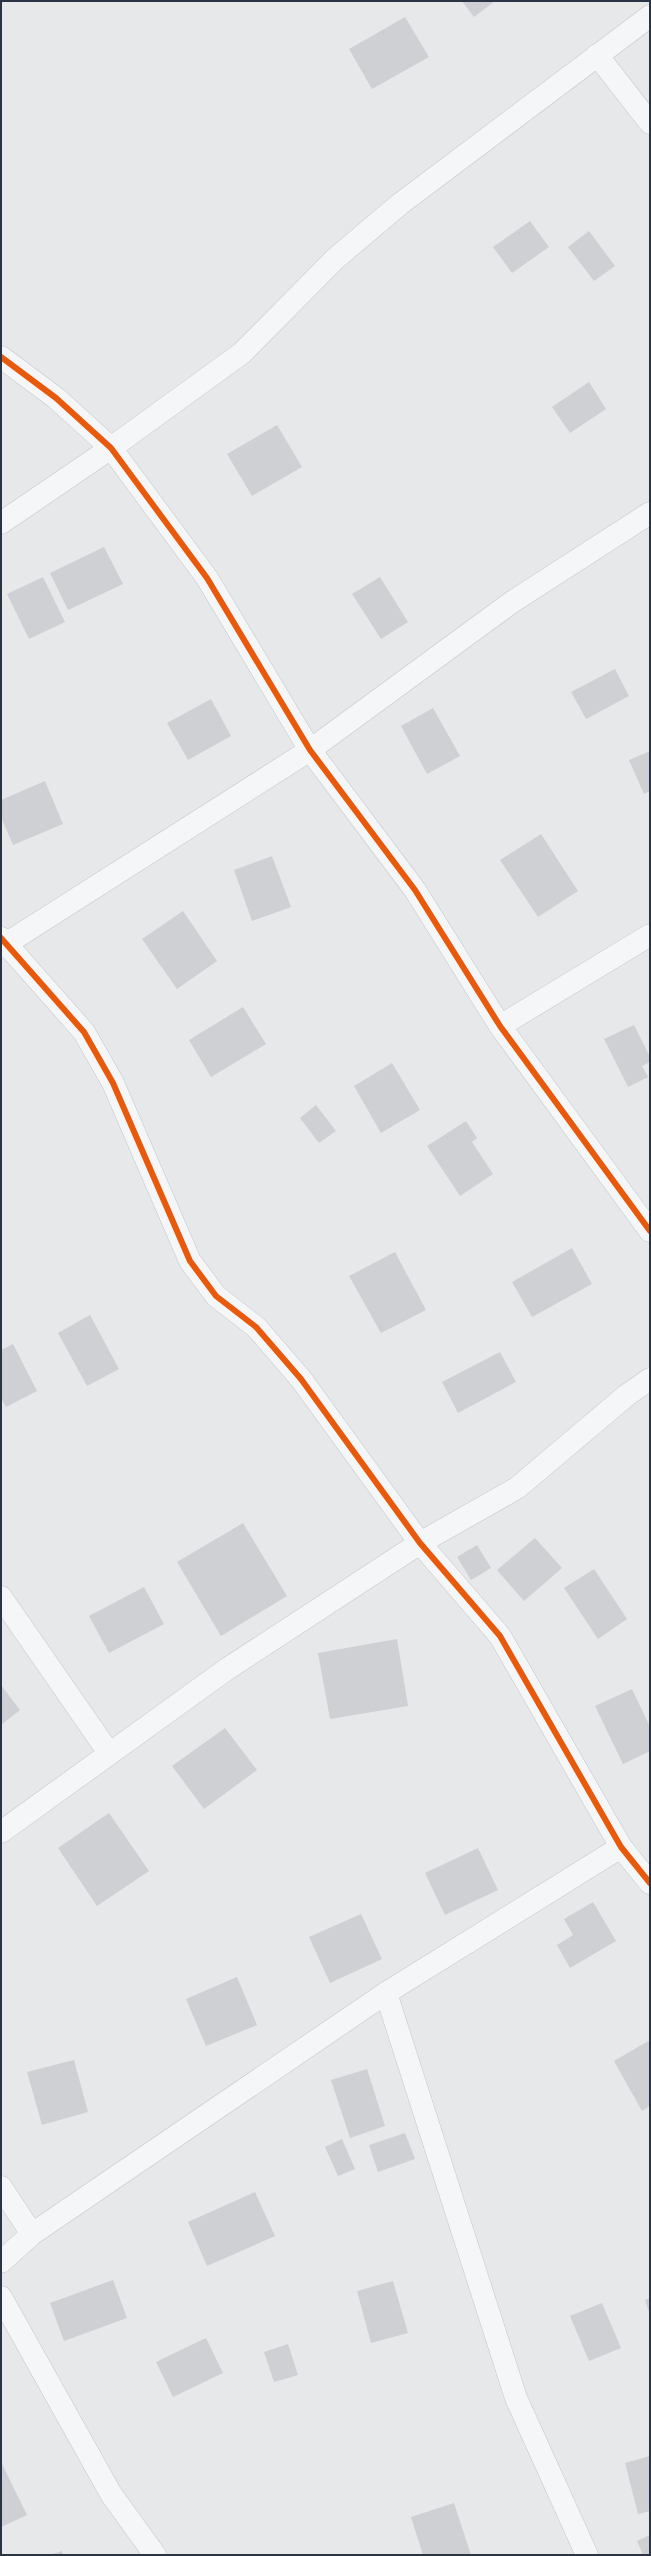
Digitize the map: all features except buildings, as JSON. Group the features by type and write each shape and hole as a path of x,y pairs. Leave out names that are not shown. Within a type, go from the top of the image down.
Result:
{"street":[{"path":"1,523 111,448 242,353 334,259 400,204 597,54 650,16"},
{"path":"597,54 650,123"},
{"path":"1,357 56,398 111,448 207,578 310,750 415,890 500,1026 650,1231"},
{"path":"650,513 512,602 310,750 2,943 84,1032 113,1083 190,1261 216,1296 256,1327 301,1379 420,1543 500,1636 621,1847 650,1883"},
{"path":"500,1026 650,935"},
{"path":"1,1832 227,1669 420,1543 517,1488 627,1395 650,1379"},
{"path":"1,1597 109,1753"},
{"path":"1,2262 32,2234 386,1993 621,1847"},
{"path":"386,1993 516,2398 587,2555"},
{"path":"1,2187 32,2234"},
{"path":"1,2297 112,2494 155,2555"}],"cycle path":[{"path":"1,357 56,398 111,448 207,578 310,750 415,890 500,1026 650,1231"},
{"path":"1,938 84,1032 113,1083 190,1261 216,1296 256,1327 301,1379 420,1543 500,1636 621,1847 650,1883"}]}
